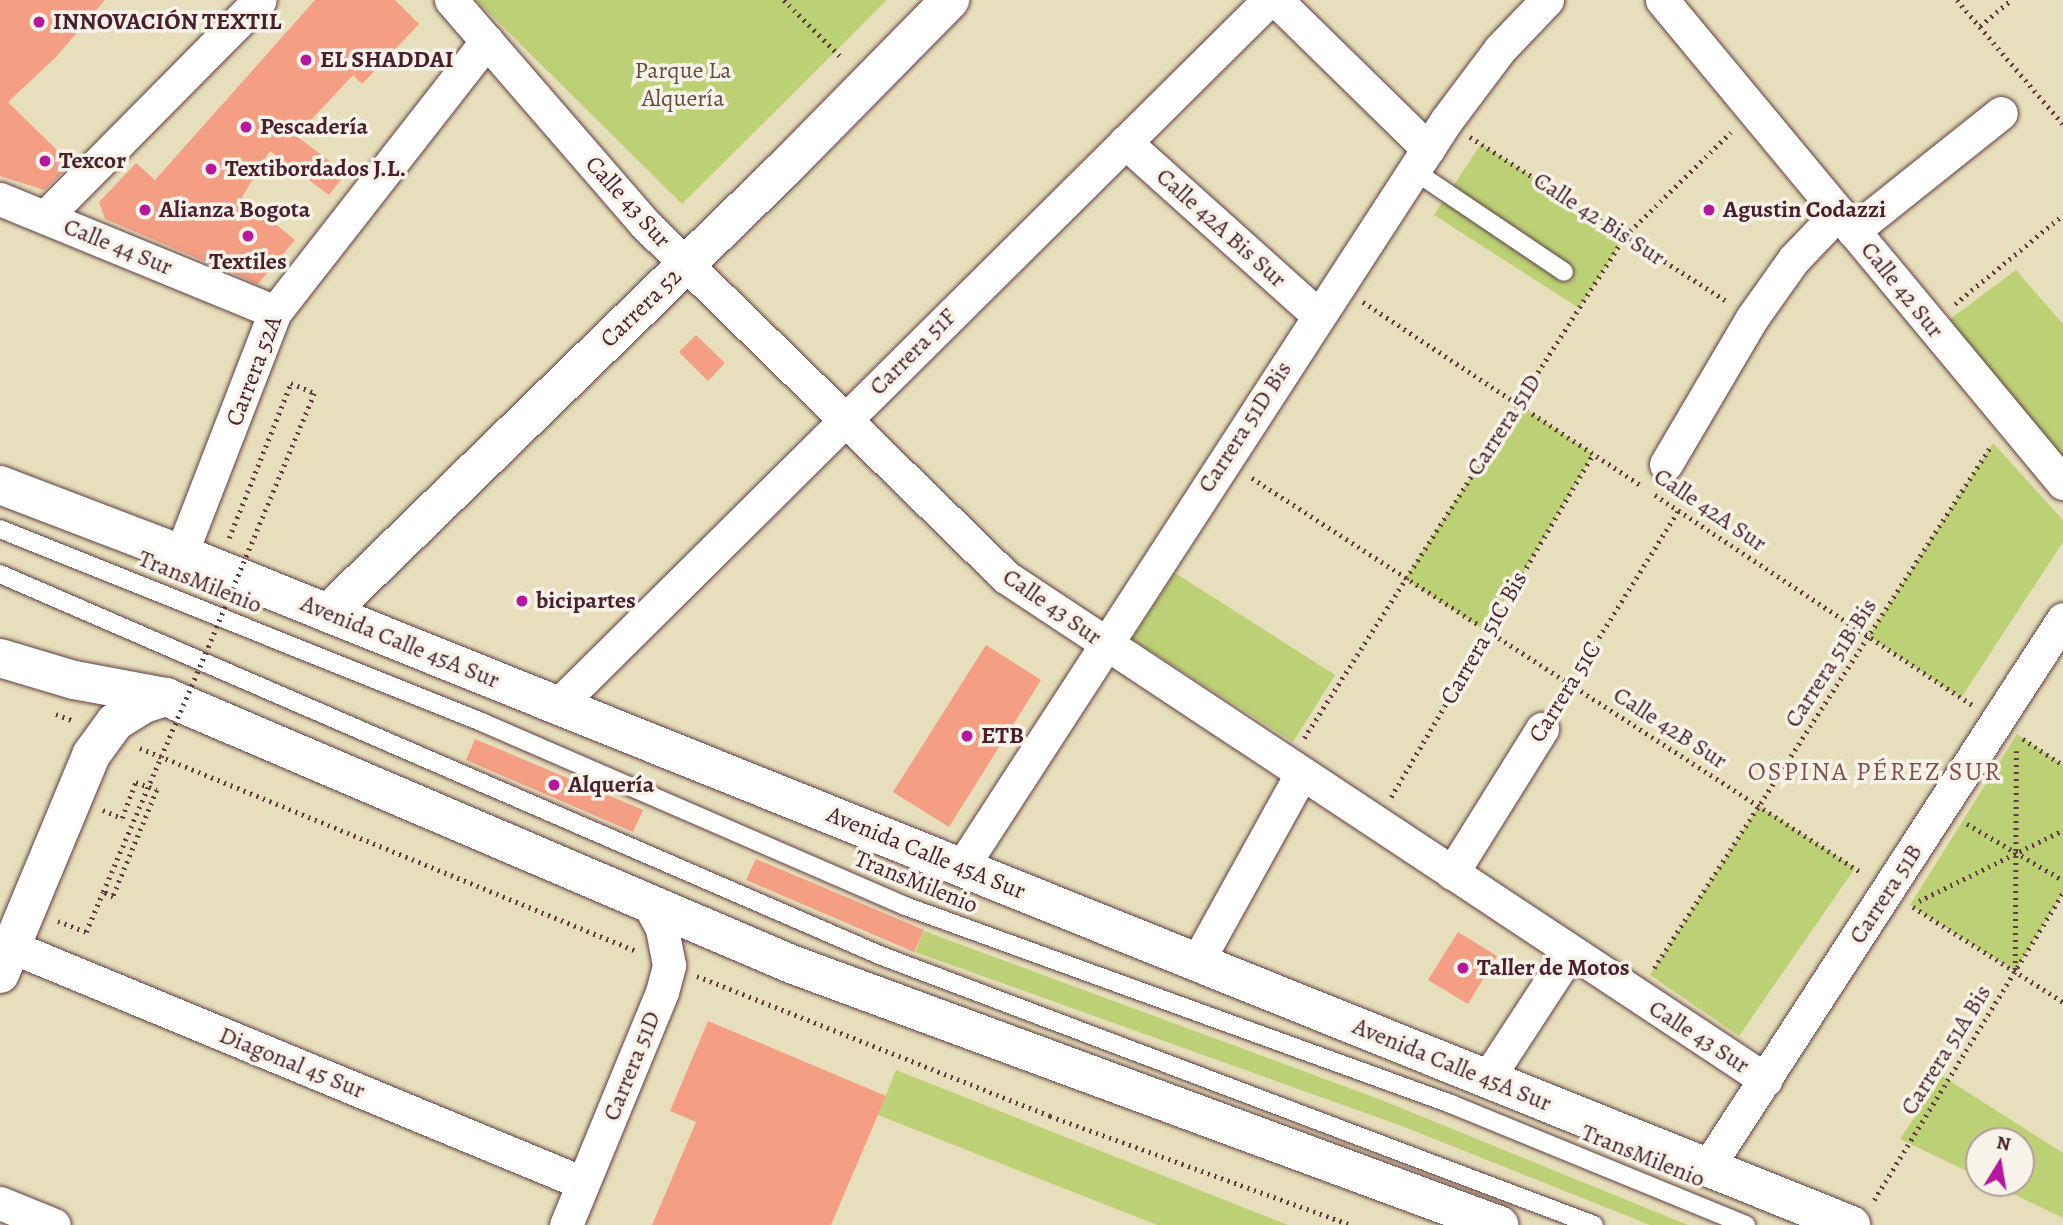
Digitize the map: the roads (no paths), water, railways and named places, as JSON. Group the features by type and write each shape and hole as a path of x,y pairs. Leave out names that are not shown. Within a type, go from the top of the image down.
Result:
{"main road":[{"name":"Carrera 52","path":"328,613 686,264 950,0"},
{"path":"0,466 181,554"},
{"name":"Avenida Calle 45A Sur","path":"0,485 181,554 1707,1168 1861,1215"},
{"path":"0,658 74,680 166,697 649,905 949,1026 1316,1154 1499,1225"},
{"path":"4,954 91,755 114,722 144,704 166,697"}],"street":[{"path":"45,217 260,0"},
{"name":"Calle 43 Sur","path":"451,0 645,224 980,555 1032,597 1766,1080"},
{"name":"Carrera 51F","path":"558,705 1269,0"},
{"path":"1276,0 1429,147"},
{"name":"Carrera 51D Bis","path":"961,867 1429,147 1500,49 1547,0"},
{"name":"Calle 42 Sur","path":"1662,0 2063,483"},
{"name":"Carrera 52A","path":"181,554 275,312 487,41"},
{"path":"1666,464 1752,318 1794,259 2001,113"},
{"name":"Calle 42A Bis Sur","path":"1125,142 1318,315"},
{"name":"Calle 44 Sur","path":"0,198 275,312"},
{"name":"Carrera 51B","path":"1707,1168 1766,1080 1900,897 1941,809 2007,728 2063,619"},
{"name":"Carrera 51C","path":"1452,873 1542,729"},
{"path":"1196,962 1294,769"},
{"name":"Carrera 51D","path":"566,1225 662,992 669,965 662,928 649,905"},
{"path":"1487,1079 1570,952"},
{"name":"Diagonal 45 Sur","path":"4,954 583,1183"},
{"path":"0,1203 54,1225"}],"lane":[{"path":"1429,147 1564,272"},
{"name":"TransMilenio","path":"0,529 484,723 905,906 1451,1104 1746,1225"},
{"path":"0,574 882,956 1594,1225"}],"place":[{"name":"INNOVACIÓN TEXTIL","path":"39,22"},
{"name":"EL SHADDAI","path":"306,60"},
{"name":"Pescadería","path":"246,127"},
{"name":"Texcor","path":"45,161"},
{"name":"Textibordados J.L.","path":"211,169"},
{"name":"Alianza Bogota","path":"145,210"},
{"name":"Agustin Codazzi","path":"1709,210"},
{"name":"Textiles","path":"248,236"},
{"name":"bicipartes","path":"522,601"},
{"name":"ETB","path":"967,736"},
{"name":"Alquería","path":"554,785"},
{"name":"Taller de Motos","path":"1463,968"}],"district":[{"name":"OSPINA PÉREZ SUR","path":"1875,772"}],"park label":[{"name":"Parque La Alquería","path":"683,85"}]}
